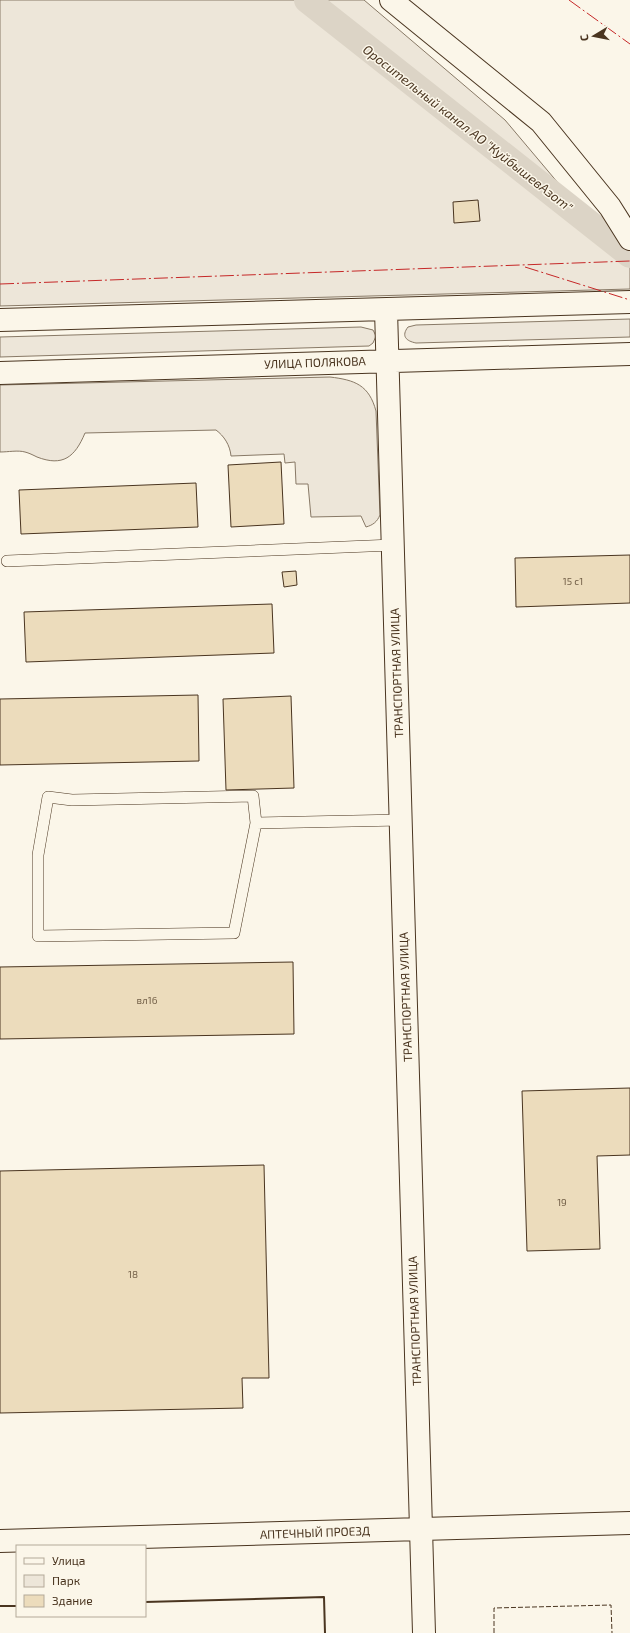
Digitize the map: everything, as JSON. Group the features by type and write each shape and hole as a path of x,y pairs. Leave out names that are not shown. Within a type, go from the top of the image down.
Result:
{"street":[{"path":"391,0 541,122 610,207 630,239"},
{"path":"0,320 630,302"},
{"name":"ТРАНСПОРТНАЯ УЛИЦА","path":"386,310 424,1633"},
{"name":"УЛИЦА ПОЛЯКОВА","path":"0,373 630,354"},
{"name":"АПТЕЧНЫЙ ПРОЕЗД","path":"0,1541 630,1523"}],"lane":[{"path":"7,561 393,545"},
{"path":"253,796 256,823 234,933 38,936 38,855 48,797 72,800 253,796"},
{"path":"256,823 401,820"}],"green space":[{"path":"0,0 364,0 505,120 596,228 610,228 630,252 630,289 0,306"},
{"path":"630,319 630,337 416,343 407,339 405,335 408,327 416,325"},
{"path":"361,327 373,330 376,336 373,343 369,346 0,357 0,337"},
{"path":"330,377 347,380 360,385 369,395 376,411 380,515 378,520 366,527 361,516 311,517 308,484 296,484 295,462 285,463 284,454 231,456 226,441 216,430 85,433 72,454 67,458 54,461 46,460 22,451 0,452 0,385"}],"building":[{"path":"478,200 480,221 454,223 453,202"},
{"path":"281,462 284,524 231,527 228,465"},
{"path":"196,483 198,527 21,534 19,490"},
{"path":"630,555 630,603 516,607 515,558"},
{"path":"296,571 297,585 284,587 282,572"},
{"path":"272,604 274,653 26,662 24,612"},
{"path":"198,695 199,761 0,765 0,699"},
{"path":"291,696 294,788 226,790 223,699"},
{"path":"293,962 294,1034 0,1039 0,967"},
{"path":"630,1088 630,1155 597,1156 600,1249 527,1251 522,1091"},
{"path":"264,1165 269,1378 242,1378 243,1408 0,1413 0,1171"}],"waterway":[{"name":"Оросительный канал АО \"КуйбышевАзот\"","path":"307,0 630,255"}],"fence":[{"path":"494,1633 494,1608 611,1605 612,1633"}],"wall":[{"path":"146,1602 324,1597 325,1633"},
{"path":"0,1606 16,1606"}],"power":[{"path":"569,0 630,44"},
{"path":"0,284 630,261"},
{"path":"525,267 630,300"}]}
